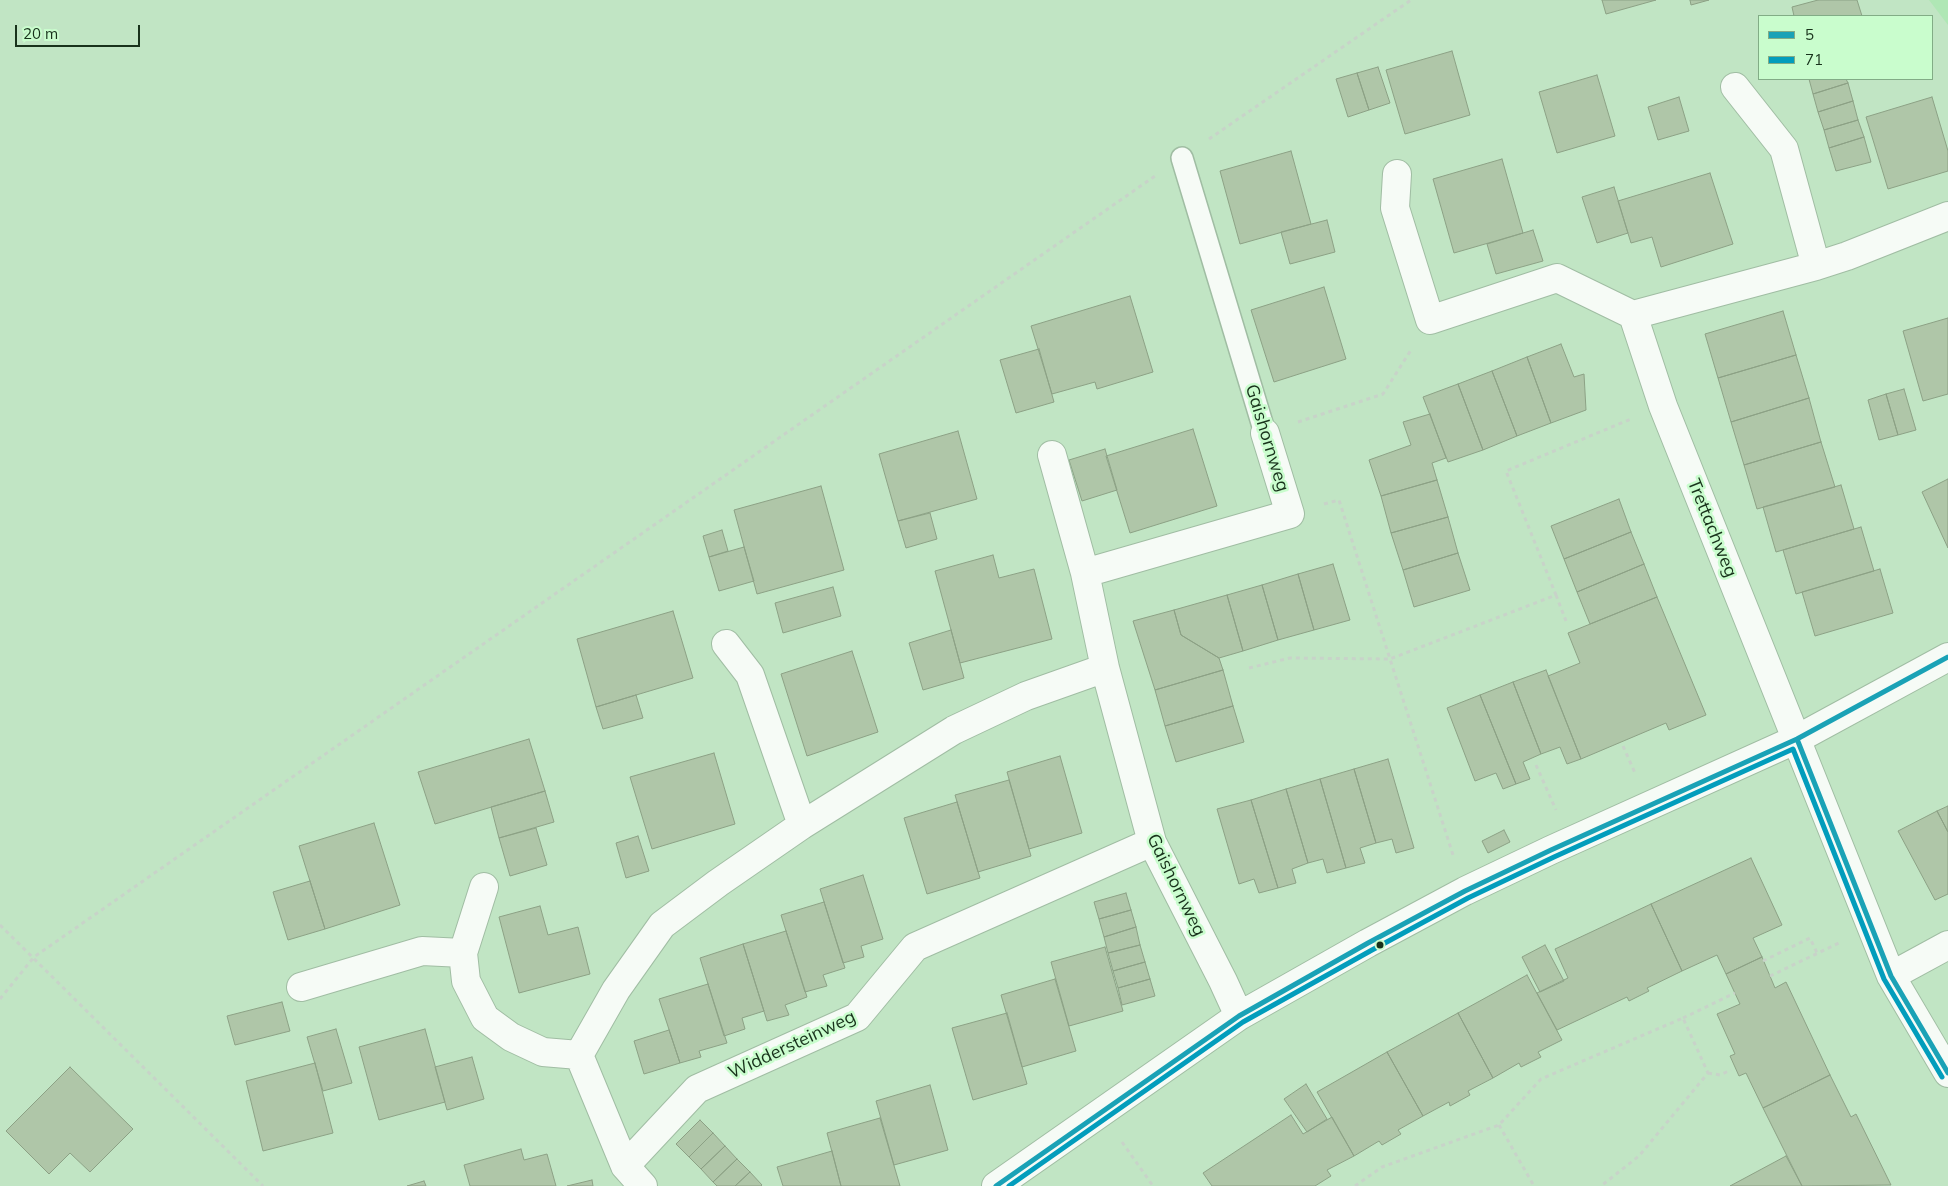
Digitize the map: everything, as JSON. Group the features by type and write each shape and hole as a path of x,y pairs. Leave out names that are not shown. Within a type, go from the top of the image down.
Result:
{"street":[{"path":"1735,87 1784,149 1816,266"},
{"path":"1397,174 1395,208 1430,320 1557,278 1632,315 1816,266 1847,256 1948,216"},
{"name":"Trettachweg","path":"1632,315 1663,406 1891,976 1948,1073"},
{"name":"Gaishornweg","path":"1085,573 1290,514 1265,433"},
{"name":"Gaishornweg","path":"1052,454 1085,573 1106,668 1152,842 1239,1016"},
{"path":"726,644 750,675 802,825"},
{"path":"996,1186 1239,1016 1368,943 1465,891 1570,841 1797,739 1948,657"},
{"path":"579,1056 616,990 662,925 718,883 802,825 954,730 1026,696 1106,668"},
{"name":"Widdersteinweg","path":"625,1166 697,1089 857,1017 915,947 1152,842"},
{"path":"484,887 463,953 466,981 485,1018 511,1037 543,1052 579,1056"},
{"path":"1891,976 1948,945"},
{"path":"301,986 422,951 463,953"},
{"path":"579,1056 625,1166 643,1186"}],"lane":[{"name":"Gaishornweg","path":"1182,158 1265,433"}],"path":[{"path":"0,999 34,957 1410,0"},
{"path":"1265,433 1383,394 1430,320"},
{"path":"1566,621 1506,471 1663,406"},
{"path":"1290,514 1339,500 1465,891"},
{"path":"1249,668 1290,658 1390,659 1556,595"},
{"path":"1536,765 1570,841"},
{"path":"0,925 264,1186"},
{"path":"1770,976 1872,927"},
{"path":"1763,961 1810,938 1817,953"},
{"path":"1355,1186 1382,1167 1499,1125 1541,1079 1683,1018 1735,993"},
{"path":"1683,1018 1708,1073"},
{"path":"1708,1073 1720,1075 1731,1070"},
{"path":"1601,1186 1639,1156 1708,1073"},
{"path":"1101,1112 1154,1186"},
{"path":"1499,1125 1534,1186"}],"shaded area":[{"path":"1929,0 1948,0 1948,25"}],"building":[{"path":"1602,0 1656,0 1606,14"},
{"path":"1690,0 1709,0 1691,5"},
{"path":"1818,0 1857,0 1862,15 1794,15 1792,7"},
{"path":"1452,51 1470,115 1405,134 1386,70"},
{"path":"1378,67 1390,103 1369,110 1357,73"},
{"path":"1357,73 1369,110 1348,117 1336,79"},
{"path":"1597,75 1615,136 1557,153 1539,92"},
{"path":"1809,80 1846,80 1848,83 1813,94"},
{"path":"1848,83 1853,101 1818,112 1813,94"},
{"path":"1679,97 1689,131 1658,140 1648,107"},
{"path":"1932,97 1948,151 1948,171 1888,189 1866,117"},
{"path":"1853,101 1858,120 1824,130 1818,112"},
{"path":"1858,120 1864,137 1829,148 1824,130"},
{"path":"1864,137 1871,162 1836,171 1829,148"},
{"path":"1291,151 1311,224 1240,244 1220,171"},
{"path":"1502,159 1523,233 1454,253 1433,179"},
{"path":"1710,173 1733,244 1661,267 1652,237 1631,243 1618,201"},
{"path":"1614,187 1628,233 1597,243 1582,197"},
{"path":"1327,220 1335,252 1290,264 1281,232"},
{"path":"1533,230 1543,261 1496,274 1487,244"},
{"path":"1324,287 1346,359 1274,382 1251,310"},
{"path":"1130,296 1153,372 1097,389 1095,382 1052,394 1031,326"},
{"path":"1783,311 1796,355 1718,378 1705,334"},
{"path":"1948,318 1948,394 1923,401 1903,331"},
{"path":"1561,344 1574,377 1584,374 1586,410 1551,423 1527,357"},
{"path":"1039,349 1054,402 1016,413 1000,360"},
{"path":"1796,355 1809,398 1731,422 1718,378"},
{"path":"1527,357 1551,423 1517,436 1492,371"},
{"path":"1492,371 1517,436 1483,450 1458,384"},
{"path":"1458,384 1483,450 1448,462 1423,397"},
{"path":"1904,389 1916,430 1898,435 1886,394"},
{"path":"1886,394 1898,435 1879,440 1868,400"},
{"path":"1809,398 1821,442 1744,465 1731,422"},
{"path":"1430,414 1446,458 1432,463 1437,480 1381,496 1369,460 1411,445 1403,422"},
{"path":"1193,429 1217,506 1130,533 1106,456"},
{"path":"958,431 977,499 898,521 879,454"},
{"path":"1821,442 1835,487 1757,509 1744,465"},
{"path":"1105,449 1117,490 1082,501 1069,460"},
{"path":"1948,479 1948,548 1922,492"},
{"path":"1437,480 1448,517 1391,533 1381,496"},
{"path":"1841,485 1854,529 1776,552 1763,507"},
{"path":"821,486 844,570 757,594 734,510"},
{"path":"1619,499 1631,532 1564,559 1551,526"},
{"path":"930,513 937,539 906,548 898,521"},
{"path":"1448,517 1458,553 1403,570 1391,533"},
{"path":"1861,527 1874,571 1796,594 1783,550"},
{"path":"722,530 728,551 709,557 703,536"},
{"path":"1631,532 1644,564 1577,592 1564,559"},
{"path":"744,547 754,581 719,591 709,557"},
{"path":"1458,553 1470,590 1414,607 1403,570"},
{"path":"993,555 999,578 1034,569 1052,639 960,663 935,571"},
{"path":"1333,564 1350,620 1314,630 1298,574"},
{"path":"1644,564 1657,597 1590,624 1577,592"},
{"path":"1880,569 1893,613 1815,636 1802,592"},
{"path":"1298,574 1314,630 1278,640 1262,585"},
{"path":"1262,585 1278,640 1243,651 1227,595"},
{"path":"833,587 841,616 783,633 775,603"},
{"path":"1227,595 1243,651 1219,658 1181,635 1174,610"},
{"path":"1657,597 1706,715 1669,730 1666,723 1581,759 1548,676 1580,663 1568,633"},
{"path":"1174,610 1181,635 1219,658 1223,670 1155,690 1133,621"},
{"path":"673,611 693,678 596,707 577,639"},
{"path":"951,630 964,678 923,690 909,643"},
{"path":"852,651 878,732 807,756 781,674"},
{"path":"1223,670 1233,706 1165,726 1155,690"},
{"path":"1546,670 1581,759 1567,764 1560,747 1541,754 1513,682"},
{"path":"1513,682 1541,754 1523,762 1530,779 1516,784 1480,695"},
{"path":"636,695 643,718 603,729 596,707"},
{"path":"1480,695 1516,784 1503,789 1496,773 1475,781 1447,708"},
{"path":"1233,706 1244,742 1176,762 1165,726"},
{"path":"529,739 545,791 435,824 418,772"},
{"path":"714,753 735,824 652,849 630,777"},
{"path":"1060,756 1082,833 1029,849 1007,772"},
{"path":"1388,759 1414,848 1396,853 1392,839 1376,843 1354,769"},
{"path":"1354,769 1376,843 1360,848 1365,863 1346,868 1320,779"},
{"path":"1320,779 1346,868 1327,873 1323,859 1308,863 1286,789"},
{"path":"1009,780 1031,856 978,872 955,795"},
{"path":"1286,789 1308,863 1292,869 1296,883 1278,888 1251,800"},
{"path":"545,791 554,822 499,838 491,807"},
{"path":"1251,800 1278,888 1259,893 1254,879 1239,884 1217,809"},
{"path":"957,802 980,878 927,894 904,818"},
{"path":"1948,806 1948,832 1937,811"},
{"path":"1937,811 1948,832 1948,894 1935,900 1898,831"},
{"path":"374,823 400,905 325,929 299,846"},
{"path":"536,828 547,865 510,876 499,838"},
{"path":"1504,830 1510,842 1488,853 1482,841"},
{"path":"638,836 649,871 626,878 616,843"},
{"path":"1751,858 1782,925 1753,938 1762,957 1726,974 1717,955 1682,971 1651,904"},
{"path":"863,875 883,939 861,946 864,957 843,963 820,889"},
{"path":"310,881 325,929 288,940 273,892"},
{"path":"1126,893 1131,910 1099,919 1094,902"},
{"path":"824,902 845,968 823,975 827,986 805,992 781,915"},
{"path":"1651,904 1682,971 1647,988 1649,991 1629,1001 1627,997 1557,1030 1537,993 1568,978 1555,949"},
{"path":"540,906 548,935 578,927 590,974 519,993 499,917"},
{"path":"1131,910 1136,927 1104,937 1099,919"},
{"path":"1136,927 1140,945 1108,953 1104,937"},
{"path":"786,931 807,997 785,1005 789,1015 767,1021 743,944"},
{"path":"743,944 764,1011 742,1018 745,1029 724,1036 700,958"},
{"path":"1140,945 1145,962 1113,971 1108,953"},
{"path":"1545,945 1564,981 1540,992 1522,957"},
{"path":"1105,947 1123,1011 1069,1026 1051,962"},
{"path":"1762,957 1775,988 1786,982 1830,1075 1763,1108 1746,1073 1739,1076 1730,1056 1735,1054 1717,1014 1740,1004 1726,974"},
{"path":"1145,962 1150,979 1118,988 1113,971"},
{"path":"1527,975 1562,1040 1538,1052 1541,1057 1521,1067 1519,1063 1493,1078 1458,1013"},
{"path":"1055,979 1076,1051 1022,1067 1001,995"},
{"path":"1150,979 1155,996 1122,1005 1118,988"},
{"path":"708,984 727,1043 699,1051 701,1057 680,1063 659,999"},
{"path":"282,1002 290,1031 235,1045 227,1016"},
{"path":"1007,1013 1027,1084 973,1100 952,1028"},
{"path":"1458,1013 1493,1078 1468,1091 1470,1095 1450,1106 1449,1102 1423,1116 1387,1052"},
{"path":"336,1029 352,1083 323,1091 307,1037"},
{"path":"425,1029 445,1102 379,1120 359,1047"},
{"path":"669,1030 680,1063 644,1074 634,1041"},
{"path":"1387,1052 1423,1116 1398,1130 1401,1134 1382,1145 1379,1141 1354,1156 1317,1092"},
{"path":"472,1057 484,1099 447,1110 435,1067"},
{"path":"315,1063 333,1133 263,1151 246,1081"},
{"path":"70,1067 133,1129 90,1172 70,1153 49,1174 6,1131"},
{"path":"1830,1075 1851,1117 1856,1114 1891,1185 1802,1186 1763,1108"},
{"path":"1306,1084 1327,1119 1307,1132 1284,1099"},
{"path":"930,1085 948,1150 894,1165 876,1101"},
{"path":"1291,1115 1303,1134 1332,1117 1354,1156 1327,1170 1331,1176 1315,1186 1212,1186 1203,1173"},
{"path":"880,1118 900,1186 841,1186 827,1133"},
{"path":"700,1120 713,1133 689,1157 676,1144"},
{"path":"713,1133 725,1146 701,1169 689,1157"},
{"path":"725,1146 737,1159 713,1182 701,1169"},
{"path":"521,1149 524,1160 547,1154 556,1186 470,1186 464,1165"},
{"path":"832,1151 841,1186 783,1186 777,1167"},
{"path":"1786,1156 1802,1186 1730,1186"},
{"path":"737,1159 750,1172 735,1186 717,1186 713,1182"},
{"path":"750,1172 761,1186 735,1186"},
{"path":"592,1180 593,1186 567,1186"},
{"path":"424,1181 426,1186 407,1186"}],"transit line":[{"name":"5","path":"996,1186 1239,1016 1368,943 1465,891 1551,850 1797,739 1948,657"},
{"name":"5","path":"1797,739 1891,976 1948,1073"},
{"name":"71","path":"1009,1186 1243,1022 1372,950 1468,898 1793,749 1884,979 1942,1077"}]}
